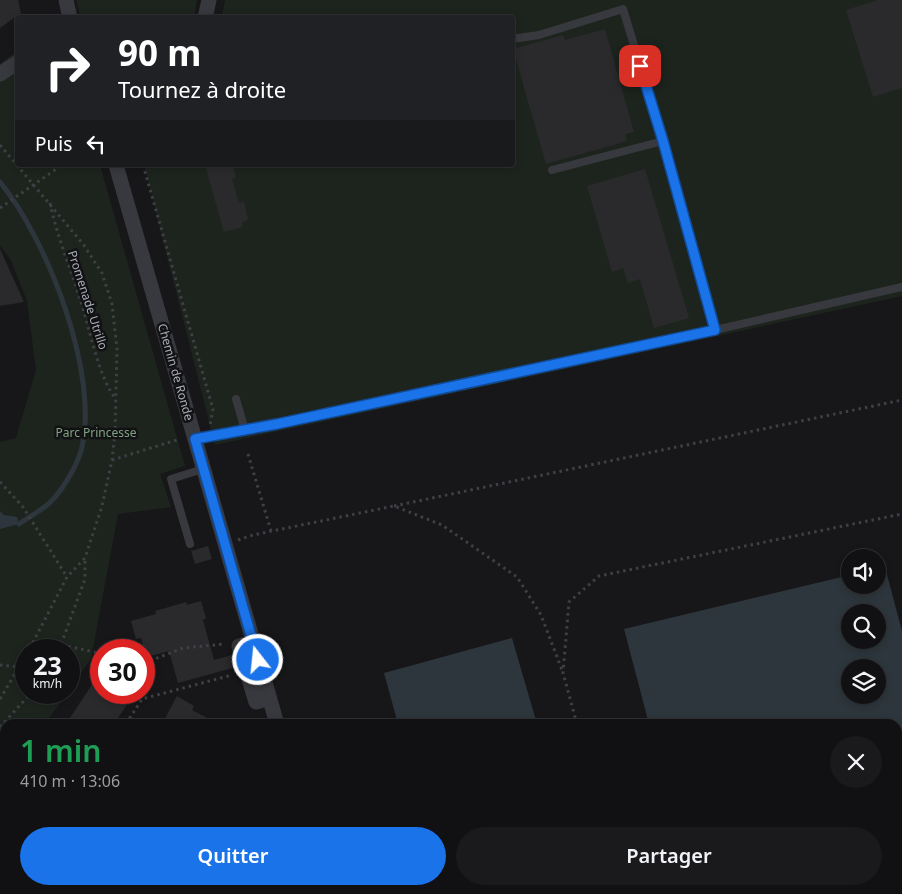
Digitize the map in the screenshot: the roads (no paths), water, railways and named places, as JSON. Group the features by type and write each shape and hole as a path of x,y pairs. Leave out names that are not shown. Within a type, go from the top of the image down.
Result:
{"street":[{"path":"66,0 69,15"},
{"path":"206,15 208,0"},
{"path":"0,74 15,64"},
{"name":"Chemin de Ronde","path":"117,167 189,438 203,469 226,546 246,644 270,698 276,719"},
{"path":"246,644 247,671 256,702 270,698"}],"lane":[{"path":"515,39 539,35 623,10 663,141 715,330"},
{"path":"552,170 663,141"},
{"path":"189,438 245,430 715,330 902,287"},
{"path":"236,399 245,430"},
{"path":"190,544 171,480 203,469"}],"waterway":[{"path":"0,182 18,207 35,238 52,272 66,310 77,348 83,385 85,420 81,451 76,465 63,487 44,508 19,524"}],"park label":[{"name":"Parc Princesse","path":"96,432"}]}
